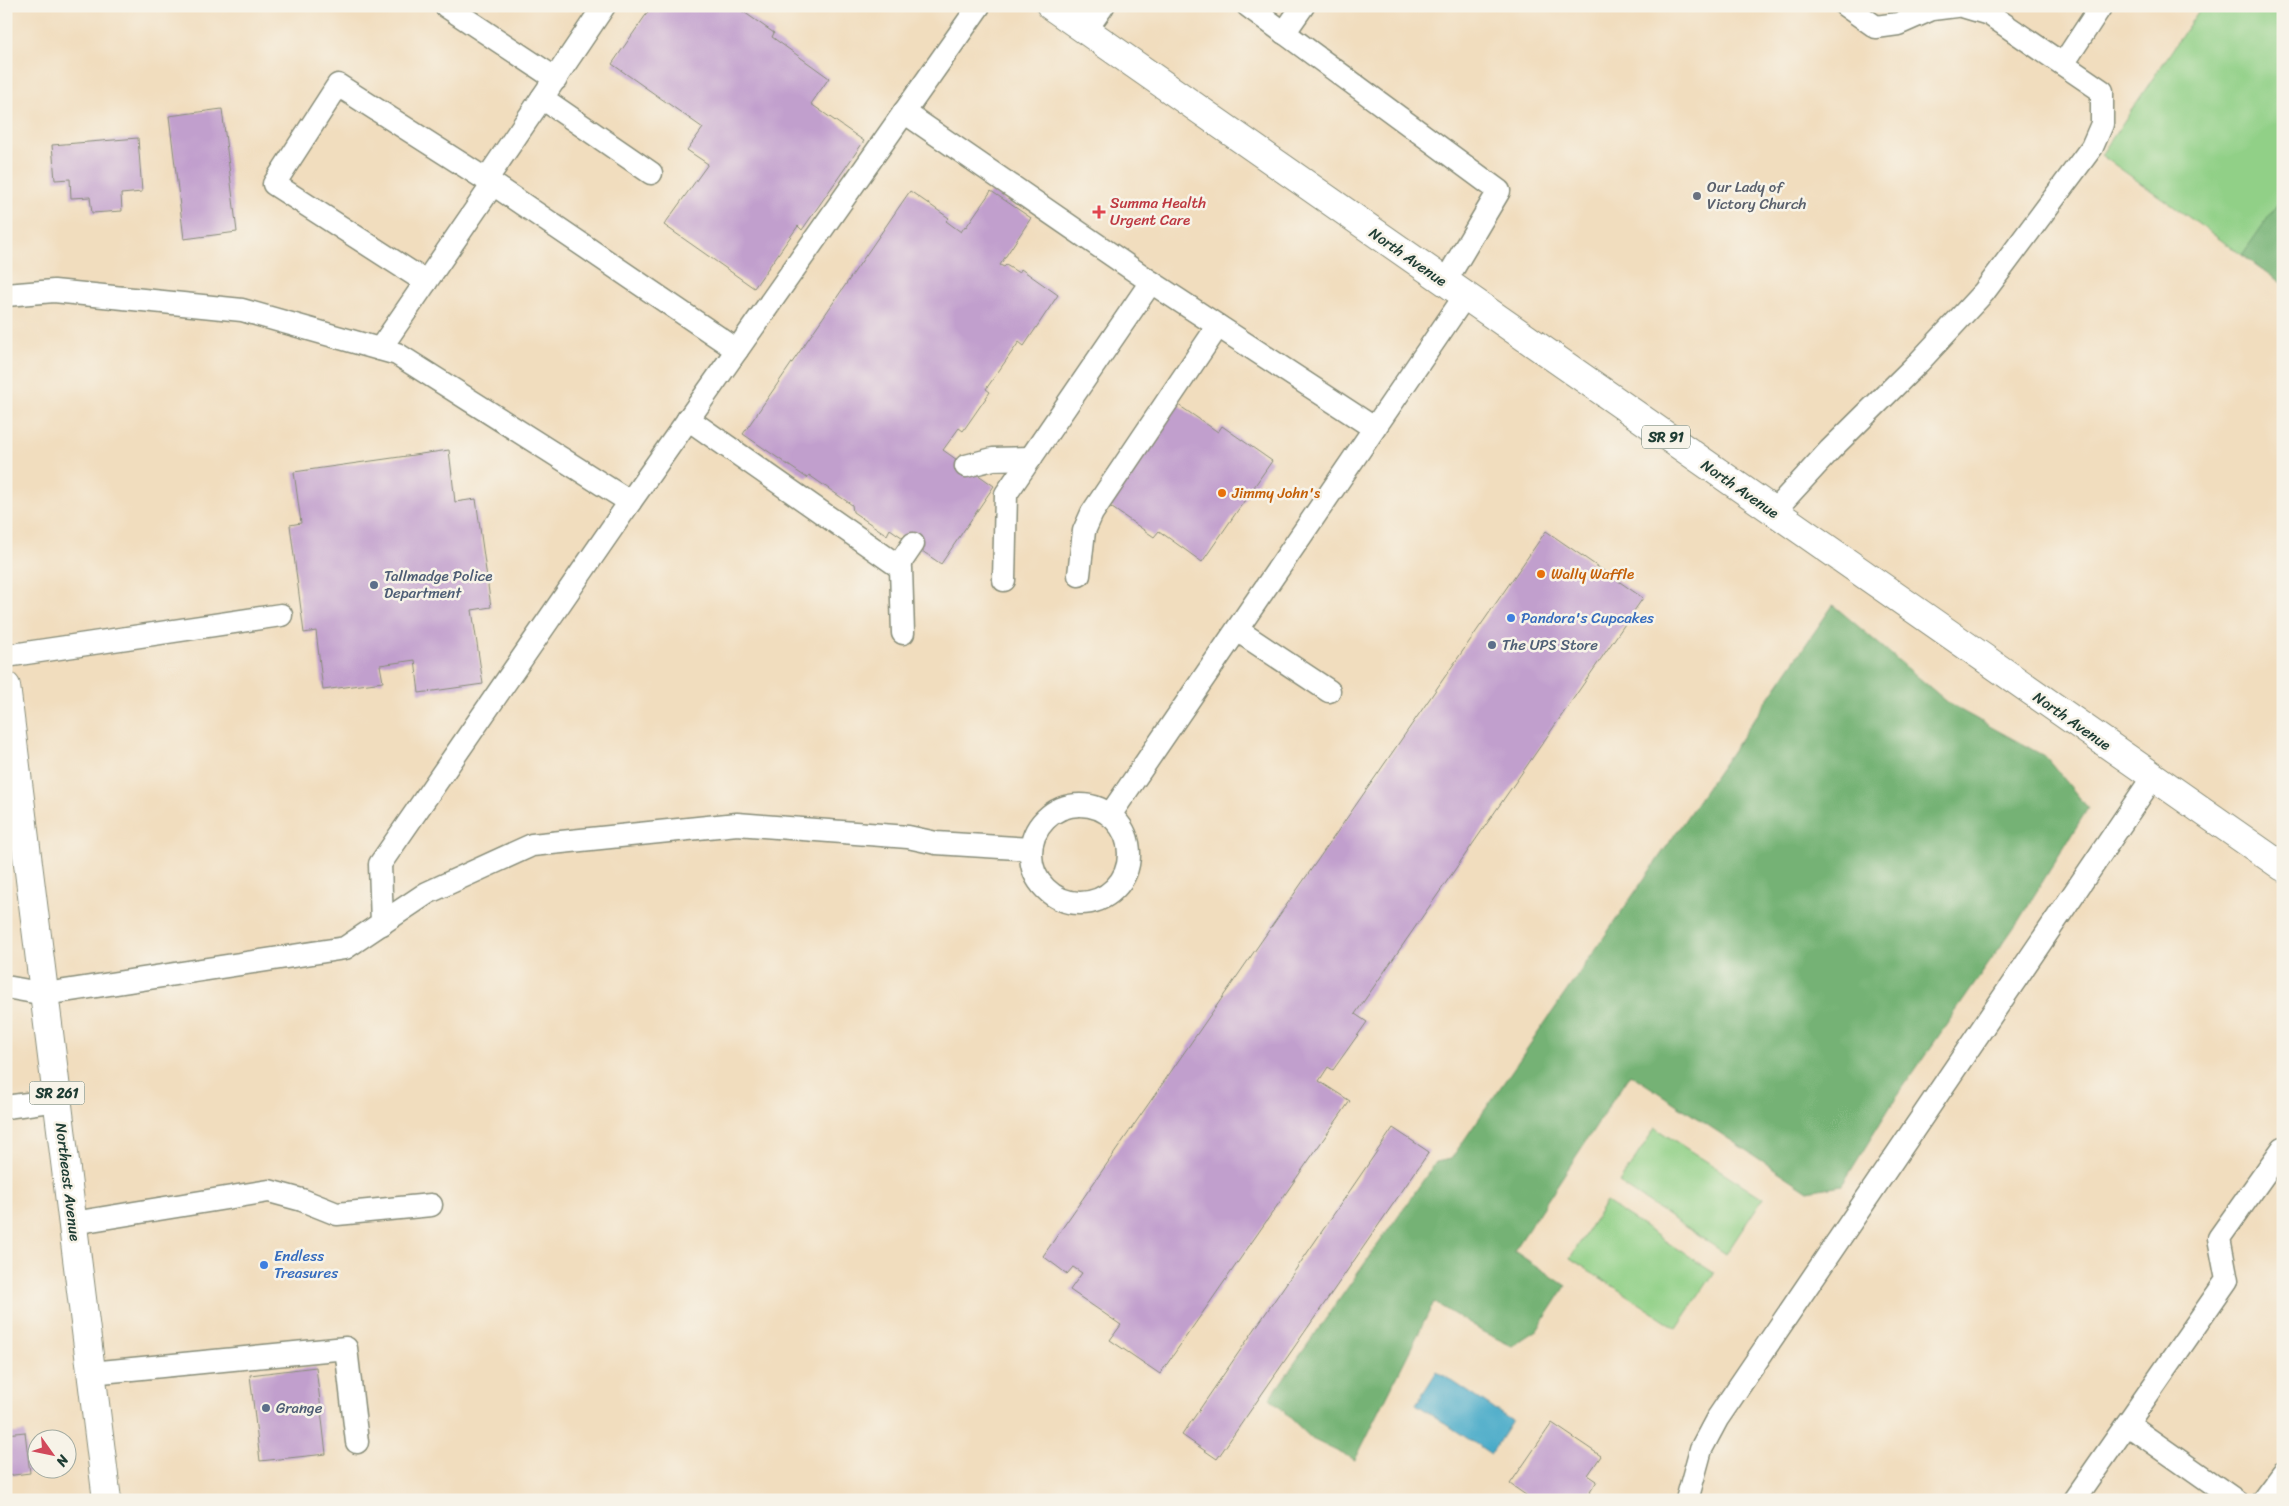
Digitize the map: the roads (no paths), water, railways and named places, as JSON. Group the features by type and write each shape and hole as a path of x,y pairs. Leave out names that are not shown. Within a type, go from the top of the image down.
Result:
{"main road":[{"name":"North Avenue","path":"1051,6 2283,867"},
{"name":"Northeast Avenue","path":"6,686 107,1500"}],"lane":[{"path":"446,6 556,79"},
{"path":"380,349 426,282 542,98 604,6"},
{"path":"382,924 380,864 630,502 978,6"},
{"path":"1086,30 1103,6"},
{"path":"1110,815 1374,428 1455,289 1499,191 1248,6"},
{"path":"1284,33 1303,6"},
{"path":"1773,512 1830,450 1919,362 1984,292 2092,147 2102,124 2102,90 1989,14 1964,7 1932,9 1898,24 1876,27 1846,6"},
{"path":"2063,64 2101,6"},
{"path":"426,282 274,184 338,84 489,182 737,350"},
{"path":"542,98 651,173"},
{"path":"904,112 1151,282 1374,428"},
{"path":"1004,580 1006,494 1151,282"},
{"path":"6,295 54,291 242,310 397,354 630,502"},
{"path":"1079,575 1084,531 1092,512 1218,326"},
{"path":"688,419 901,568 903,633"},
{"path":"966,466 992,459 1031,458"},
{"path":"898,566 913,544"},
{"path":"6,656 281,615"},
{"path":"1237,630 1329,691"},
{"path":"1687,1500 1701,1449 1717,1419 2153,777"},
{"path":"1074,805 1091,805 1106,811 1110,815 1118,821 1126,835 1130,850 1129,866 1122,882 1110,894 1095,902 1079,904 1062,900 1047,892 1037,879 1031,863 1031,848 1036,831 1046,818 1059,809 1074,805"},
{"path":"6,987 45,994 345,948 427,894 532,845 737,824 908,837 936,843 1031,848"},
{"path":"6,1107 57,1100"},
{"path":"2074,1500 2227,1280 2219,1238 2283,1148"},
{"path":"73,1223 269,1191 302,1200 337,1214 431,1206"},
{"path":"91,1373 346,1348 357,1442"},
{"path":"2127,1424 2235,1500"},
{"path":"2263,1500 2283,1473"}],"water":[{"path":"1437,1371 1512,1421 1491,1454 1416,1404"}],"place":[{"name":"Our Lady of Victory Church","path":"1697,196"},
{"name":"Summa Health Urgent Care","path":"1099,212"},
{"name":"Jimmy John's","path":"1222,493"},
{"name":"Wally Waffle","path":"1541,574"},
{"name":"Tallmadge Police Department","path":"374,585"},
{"name":"Pandora's Cupcakes","path":"1511,618"},
{"name":"The UPS Store","path":"1492,645"},
{"name":"Endless Treasures","path":"264,1265"},
{"name":"Grange","path":"266,1408"}]}
